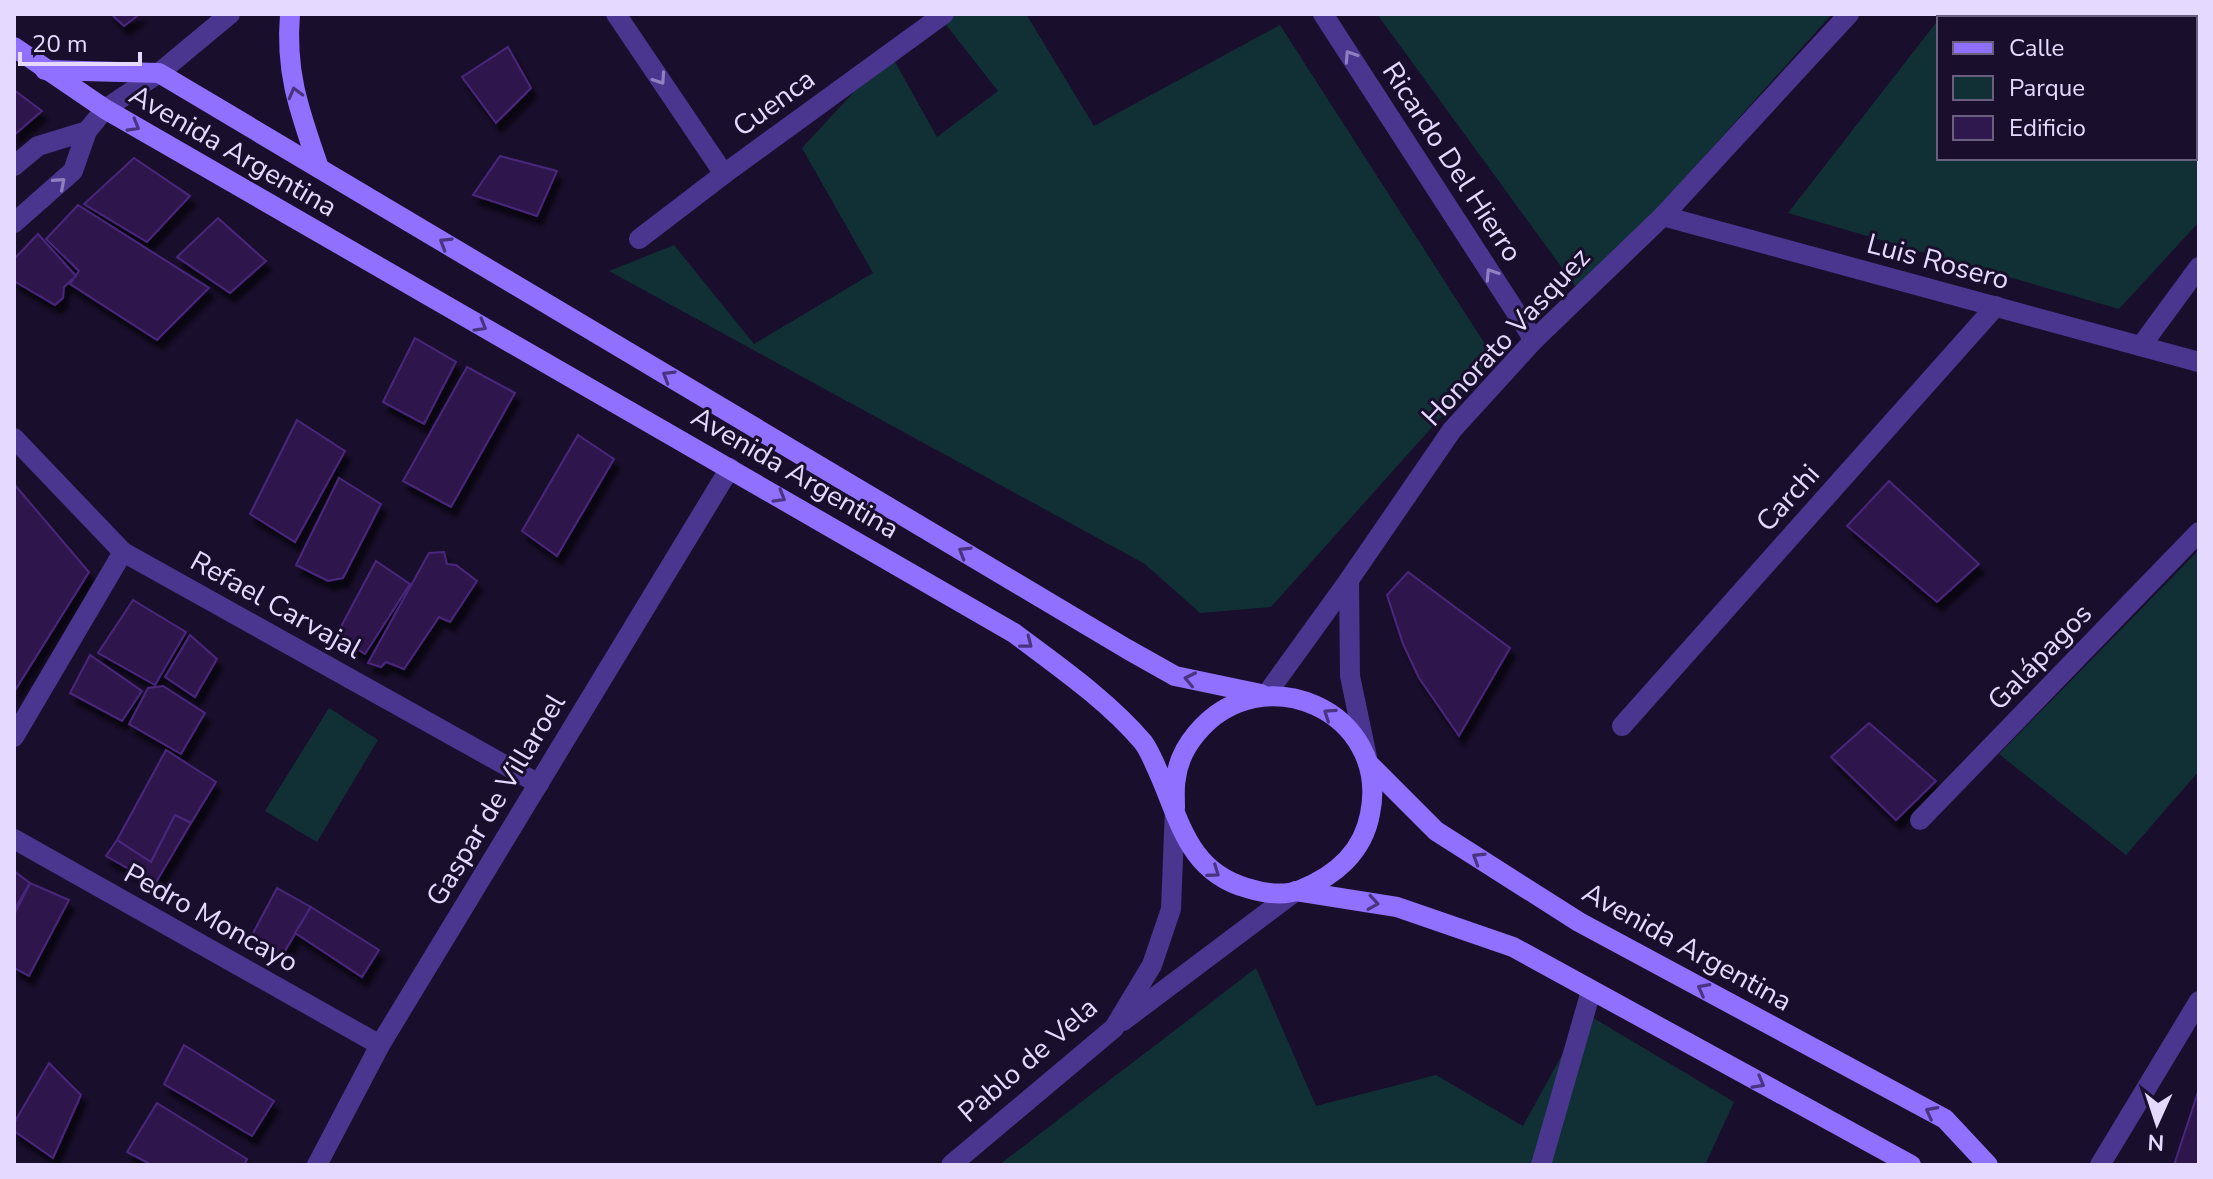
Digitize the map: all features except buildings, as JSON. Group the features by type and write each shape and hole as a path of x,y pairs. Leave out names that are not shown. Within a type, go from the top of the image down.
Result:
{"main road":[{"path":"290,14 288,42 292,87 319,168"},
{"path":"14,47 45,70"},
{"name":"Avenida Argentina","path":"45,70 159,73 1175,676 1266,695"},
{"name":"Avenida Argentina","path":"45,70 105,109 1014,633 1106,703 1146,745 1175,808"},
{"path":"1296,891 1326,878 1351,857 1368,828 1374,796 1368,763 1353,734 1329,711 1299,698 1266,695 1235,703 1207,720 1187,745 1176,775 1175,808 1184,839 1204,865 1231,884 1262,893 1296,891 1397,907 1513,947 1911,1165"},
{"name":"Avenida Argentina","path":"1368,763 1436,831 1579,922 1945,1119 1988,1165"}],"street":[{"path":"14,223 73,171 87,131 105,109 159,73 230,14"},
{"path":"616,14 724,174"},
{"name":"Cuenca","path":"639,239 944,14"},
{"name":"Ricardo Del Hierro","path":"1323,14 1534,340"},
{"name":"Honorato Vasquez","path":"1266,695 1452,430 1534,340 1663,216 1849,14"},
{"path":"14,166 38,146 87,131"},
{"name":"Luis Rosero","path":"1663,216 2199,362"},
{"path":"2141,346 2199,267"},
{"name":"Carchi","path":"1622,726 1996,306"},
{"name":"Refael Carvajal","path":"14,438 123,552 539,784"},
{"name":"Gaspar de Villaroel","path":"317,1165 380,1045 730,468"},
{"name":"Galápagos","path":"1920,820 2199,532"},
{"path":"14,737 123,552"},
{"path":"1349,580 1350,676 1368,763"},
{"name":"Pablo de Vela","path":"951,1165 1114,1028 1152,965 1171,909 1175,808"},
{"name":"Pedro Moncayo","path":"14,839 380,1045"},
{"path":"1114,1028 1296,891"},
{"path":"1541,1165 1591,991"},
{"path":"2100,1165 2199,1001"}],"green space":[{"path":"949,14 1026,14 1094,126 1280,25 1494,358 1271,607 1200,613 1145,564 609,271 674,245 754,344 873,273 802,148 890,53 937,137 998,91 940,17"},
{"path":"1377,14 1832,14 1581,294"},
{"path":"2199,14 2199,222 2119,309 1788,213 1937,22 1937,160 2197,160 2197,16 1942,16"},
{"path":"2199,550 2199,771 2126,855 1999,754"},
{"path":"329,708 378,740 317,842 265,811"},
{"path":"1256,968 1316,1106 1436,1075 1523,1126 1585,1013 1734,1102 1705,1165 999,1165"}]}
